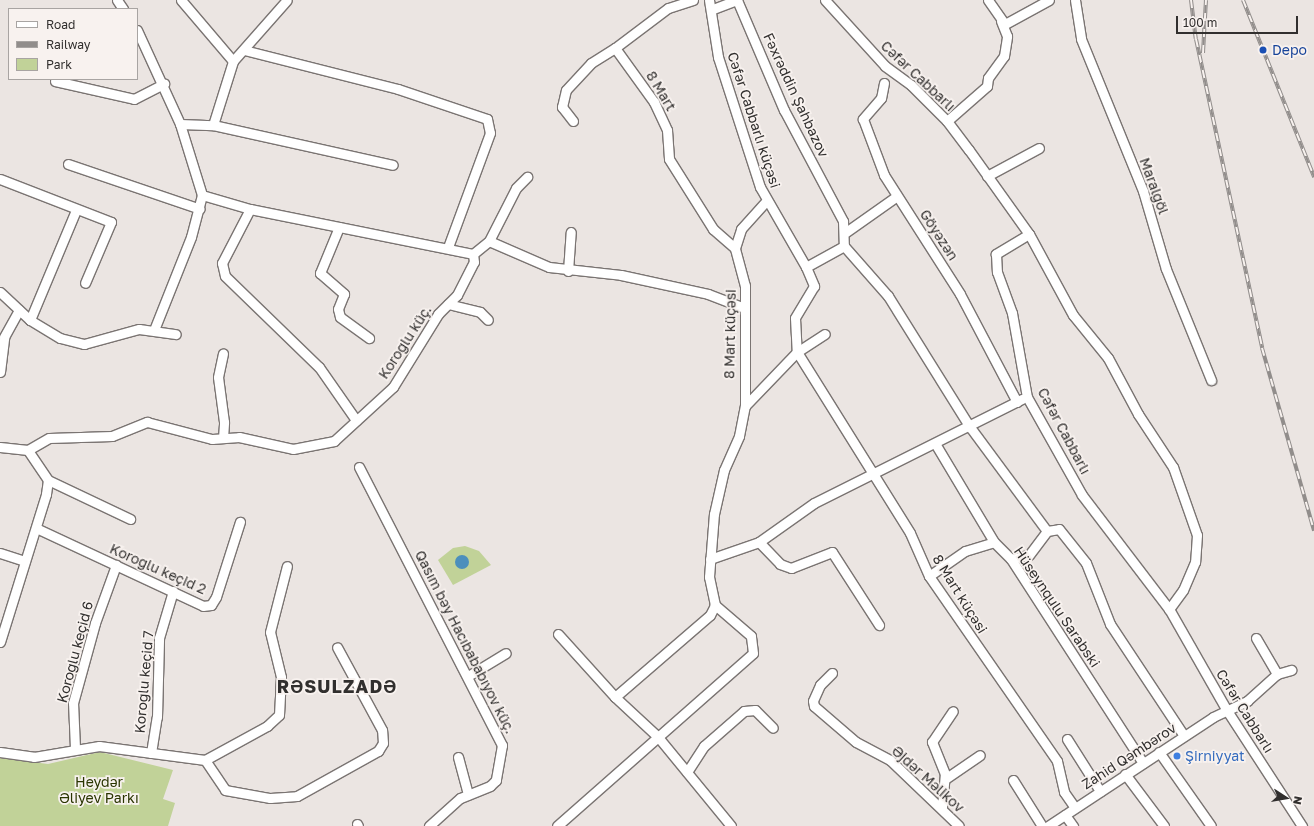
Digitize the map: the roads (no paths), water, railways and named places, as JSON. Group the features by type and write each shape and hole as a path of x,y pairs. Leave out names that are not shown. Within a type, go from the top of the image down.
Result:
{"street":[{"path":"116,0 122,8"},
{"path":"181,0 233,61"},
{"path":"213,125 233,61 287,0"},
{"path":"573,121 562,107 566,90 591,62 616,48 668,8 694,0"},
{"name":"Cəfər Cabbarlı küçəsi","path":"710,0 713,9 718,57 766,201"},
{"path":"713,9 737,0"},
{"name":"Fəxrəddin Şahbazov","path":"737,0 784,110 843,220 846,232 844,246"},
{"name":"Cəfər Cabbarlı","path":"825,0 885,66 911,86 947,122 1028,234 1073,315 1108,358 1138,414 1174,467 1197,536 1195,562 1184,590 1169,609"},
{"path":"947,122 987,86 988,78 1004,56 1007,36 1001,21 988,0"},
{"path":"1001,21 1013,22 1049,0"},
{"name":"Maralgöl","path":"1075,0 1081,39 1143,192 1166,269 1211,380"},
{"path":"138,32 164,84 180,124 202,195 200,209 154,330"},
{"name":"8 Mart","path":"616,48 654,102 667,130 669,159 713,229 735,248"},
{"path":"244,50 398,89 487,119 490,133 448,247"},
{"path":"55,81 134,99 164,84"},
{"name":"Göyəzən","path":"884,83 881,98 863,119 884,175 960,294 1017,402"},
{"path":"180,124 213,125 394,165"},
{"path":"987,176 1040,148"},
{"path":"68,164 200,209"},
{"path":"202,195 250,209 448,247 473,254 489,241 516,188 527,177"},
{"path":"0,179 76,210 110,222 85,283"},
{"path":"846,232 897,196"},
{"path":"735,248 741,229 766,201 806,267 844,246 888,296 970,428 1047,531"},
{"path":"250,209 222,263 225,276 319,367 356,420"},
{"path":"30,320 76,210"},
{"path":"339,227 320,273 344,294 338,309 340,317 369,338"},
{"path":"568,271 571,232"},
{"name":"Cəfər Cabbarlı","path":"1028,234 996,254 997,272 1012,313 1027,397 1082,495 1169,609 1226,709 1302,826"},
{"path":"489,241 549,267 568,271 621,275 708,294 744,308"},
{"name":"8 Mart küçəsi","path":"716,605 709,577 714,514 724,470 739,436 745,406 744,308 746,286 735,248"},
{"name":"Koroğlu küç.","path":"28,450 49,438 112,436 147,422 212,439 239,437 292,449 314,447 334,442 356,420 394,387 474,262 473,254"},
{"name":"8 Mart küçəsi","path":"806,267 814,286 795,318 797,352 875,473 910,533 929,576 1057,761 1064,792 1076,808"},
{"path":"0,292 30,320 60,338 84,344 100,342 120,332 154,330 176,334"},
{"path":"448,304 480,312 488,320"},
{"path":"0,372 4,337 19,310"},
{"path":"745,406 797,352 824,334"},
{"path":"223,354 218,377 223,438"},
{"path":"710,559 759,542 814,503 936,445 1027,397"},
{"name":"Hüseynqulu Sarabski","path":"936,445 994,542 1011,559 1143,763"},
{"path":"0,447 28,450 48,480 130,520"},
{"name":"Qasım bəy Hacıbababıyov küç.","path":"359,467 468,676 502,745 496,780 490,786 468,795 429,826"},
{"path":"0,642 36,528 48,480"},
{"name":"Koroğlu keçid 2","path":"36,528 204,606 211,605 240,522"},
{"path":"1011,559 1029,555 1047,531 1059,528 1086,562 1110,624 1184,736"},
{"path":"759,542 780,564 791,568 832,552 879,625"},
{"path":"929,576 965,550 994,542"},
{"path":"0,552 25,561"},
{"name":"Koroğlu keçid 6","path":"75,748 73,703 95,623 116,565"},
{"path":"0,752 34,757 75,748 99,746 205,760 267,726 279,715 281,677 270,632 287,566"},
{"name":"Koroğlu keçid 7","path":"151,753 157,717 159,638 173,591"},
{"path":"557,826 753,653 751,636 716,605 710,616 615,697"},
{"path":"558,634 615,697 658,737 731,826"},
{"path":"1256,638 1277,674 1291,670"},
{"path":"205,760 225,790 270,798 297,796 378,752 383,743 382,730 337,647"},
{"path":"468,676 506,653"},
{"name":"Əjdər Məlikov","path":"832,673 820,685 812,700 814,706 856,742 890,760 942,807 959,826"},
{"name":"Zahid Qəmbərov","path":"1048,826 1226,709 1247,701 1277,674"},
{"path":"687,772 704,746 744,711 755,710 773,728"},
{"path":"942,807 945,779 932,742 953,711"},
{"path":"1067,739 1100,792"},
{"path":"1159,752 1211,826"},
{"path":"945,779 980,755"},
{"path":"458,757 468,795"},
{"path":"1125,774 1164,826"},
{"path":"1012,780 1042,826"},
{"path":"1065,815 1073,826"}],"water":[{"path":"459,555 465,555 469,559 469,565 465,569 459,569 455,565 455,559"}],"railway":[{"path":"1191,0 1196,39 1262,348 1314,531"},
{"path":"1203,53 1206,0"},
{"path":"1243,0 1314,177"}],"place":[{"name":"Depo","path":"1263,50"},
{"name":"Şirniyyat","path":"1177,756"}],"district":[{"name":"RƏSULZADƏ","path":"337,686"}],"park label":[{"name":"Heydər Əliyev Parkı","path":"99,790"}]}
